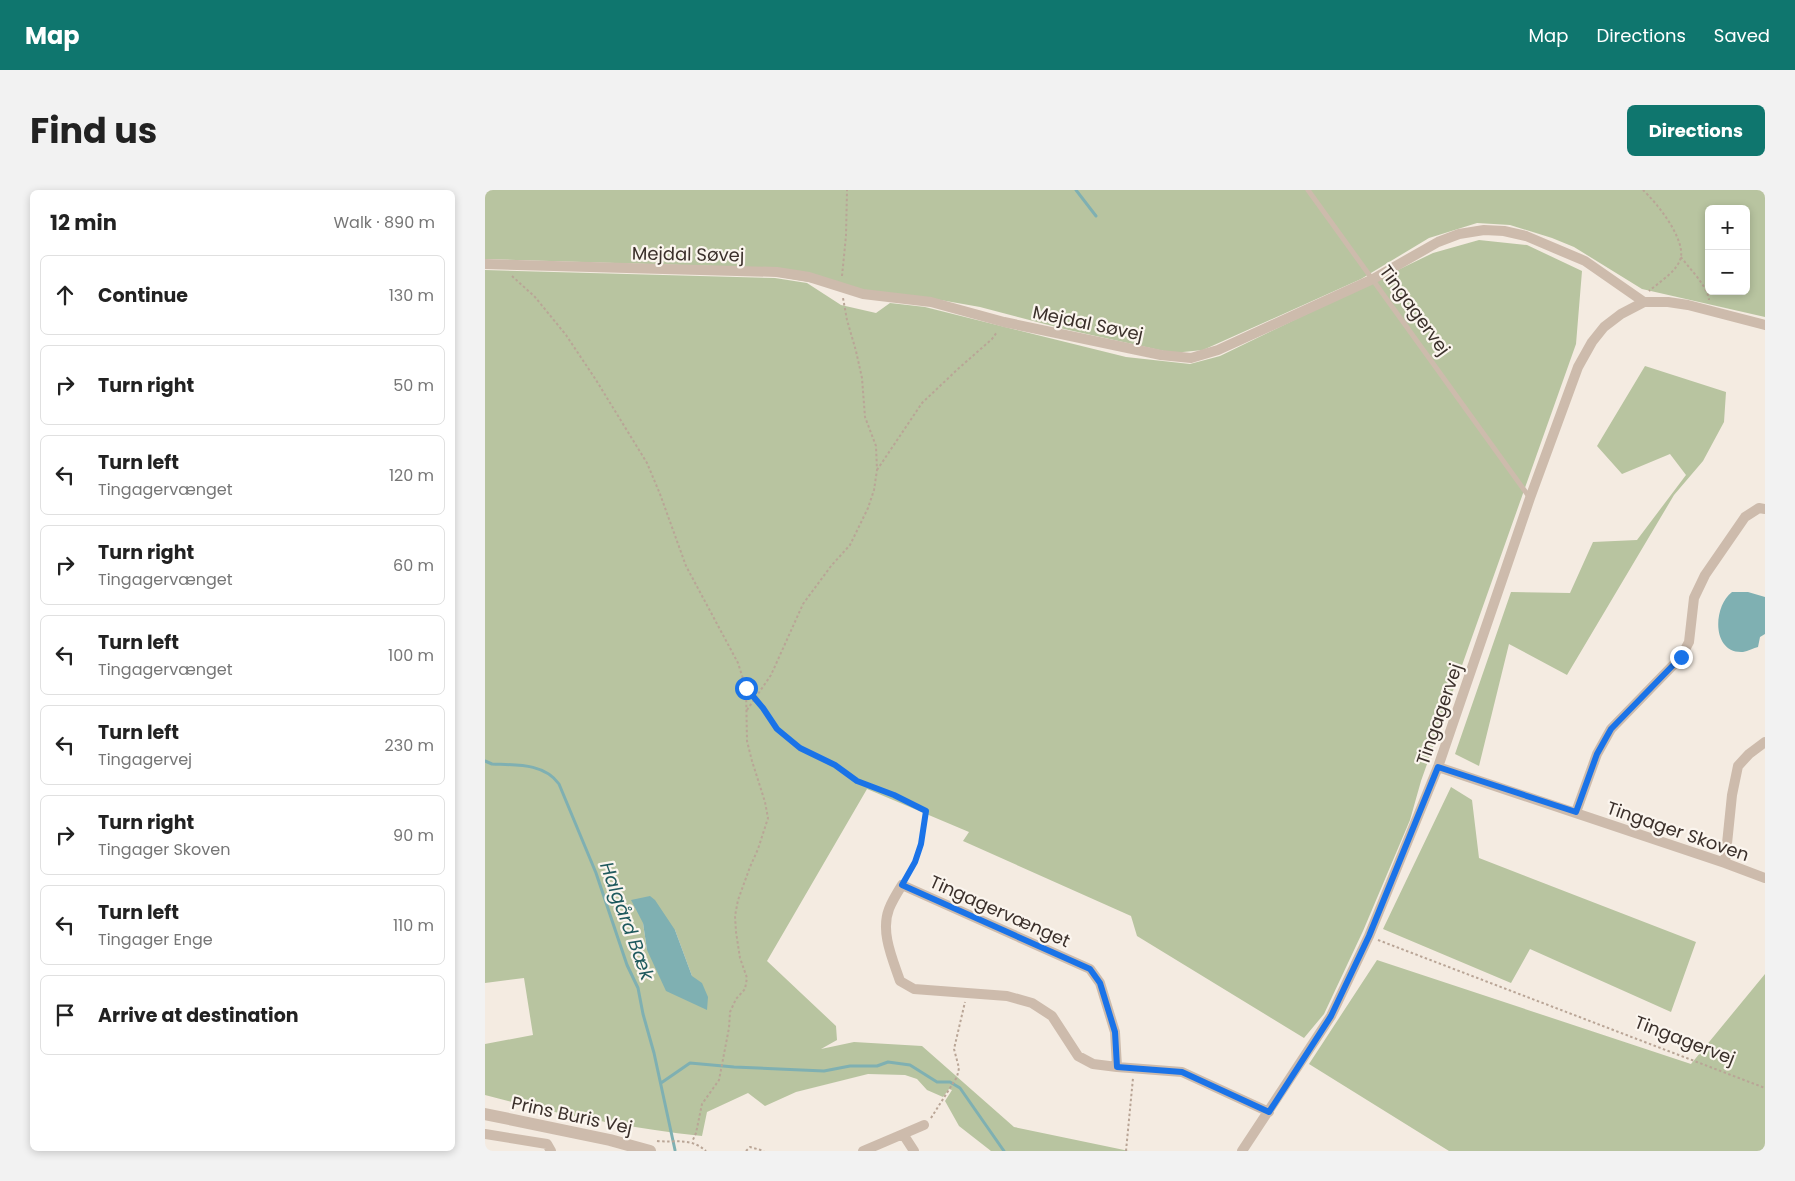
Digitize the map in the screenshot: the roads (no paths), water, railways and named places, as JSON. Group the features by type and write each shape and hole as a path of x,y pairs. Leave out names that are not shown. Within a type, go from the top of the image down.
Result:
{"street":[{"name":"Mejdal Søvej","path":"485,264 777,272 809,277 863,294 931,302 1003,322 1161,355 1191,358 1219,350 1373,279 1438,242 1459,234 1483,230 1504,231 1526,236 1585,261 1644,302"},
{"name":"Tingagervej","path":"1241,1151 1269,1112 1331,1016 1369,936 1438,767 1530,498 1578,367 1592,342 1604,327 1621,314 1644,302 1668,302 1765,325"},
{"path":"1576,812 1597,754 1611,729 1681,657 1689,642 1694,598 1705,575 1745,517 1759,508 1765,509"},
{"path":"1725,863 1732,795 1738,766 1749,754 1765,742"},
{"name":"Tingager Skoven","path":"1438,767 1576,812 1765,878"},
{"name":"Tingagervænget","path":"1117,1067 1115,1032 1100,983 1090,969 902,885 888,910 886,925 889,948 900,981 914,988 1007,996 1033,1003 1052,1016 1078,1056 1093,1064 1117,1067 1182,1072 1269,1112"},
{"name":"Prins Buris Vej","path":"485,1114 610,1140 655,1146"},
{"path":"863,1151 924,1125"},
{"name":"Prins Buris Vej","path":"485,1134 547,1144 551,1151"},
{"path":"903,1134 914,1151"}],"lane":[{"name":"Tingagervej","path":"1308,190 1530,498"}],"water":[{"path":"1732,592 1748,592 1765,597 1765,634 1760,637 1758,647 1743,652 1733,651 1725,645 1720,638 1718,628 1721,608"},
{"path":"650,896 655,900 675,930 692,976 702,983 708,997 707,1010 666,991 647,950 643,923 631,900"}],"waterway":[{"path":"1076,190 1096,216"},
{"name":"Halgård Bæk","path":"485,761 492,764 529,766 546,772 559,784 596,873 627,965 638,988 675,1150"},
{"path":"661,1083 690,1063 824,1071 850,1066 877,1066 888,1062 910,1065 937,1082 950,1082 960,1088 1004,1151"}]}
